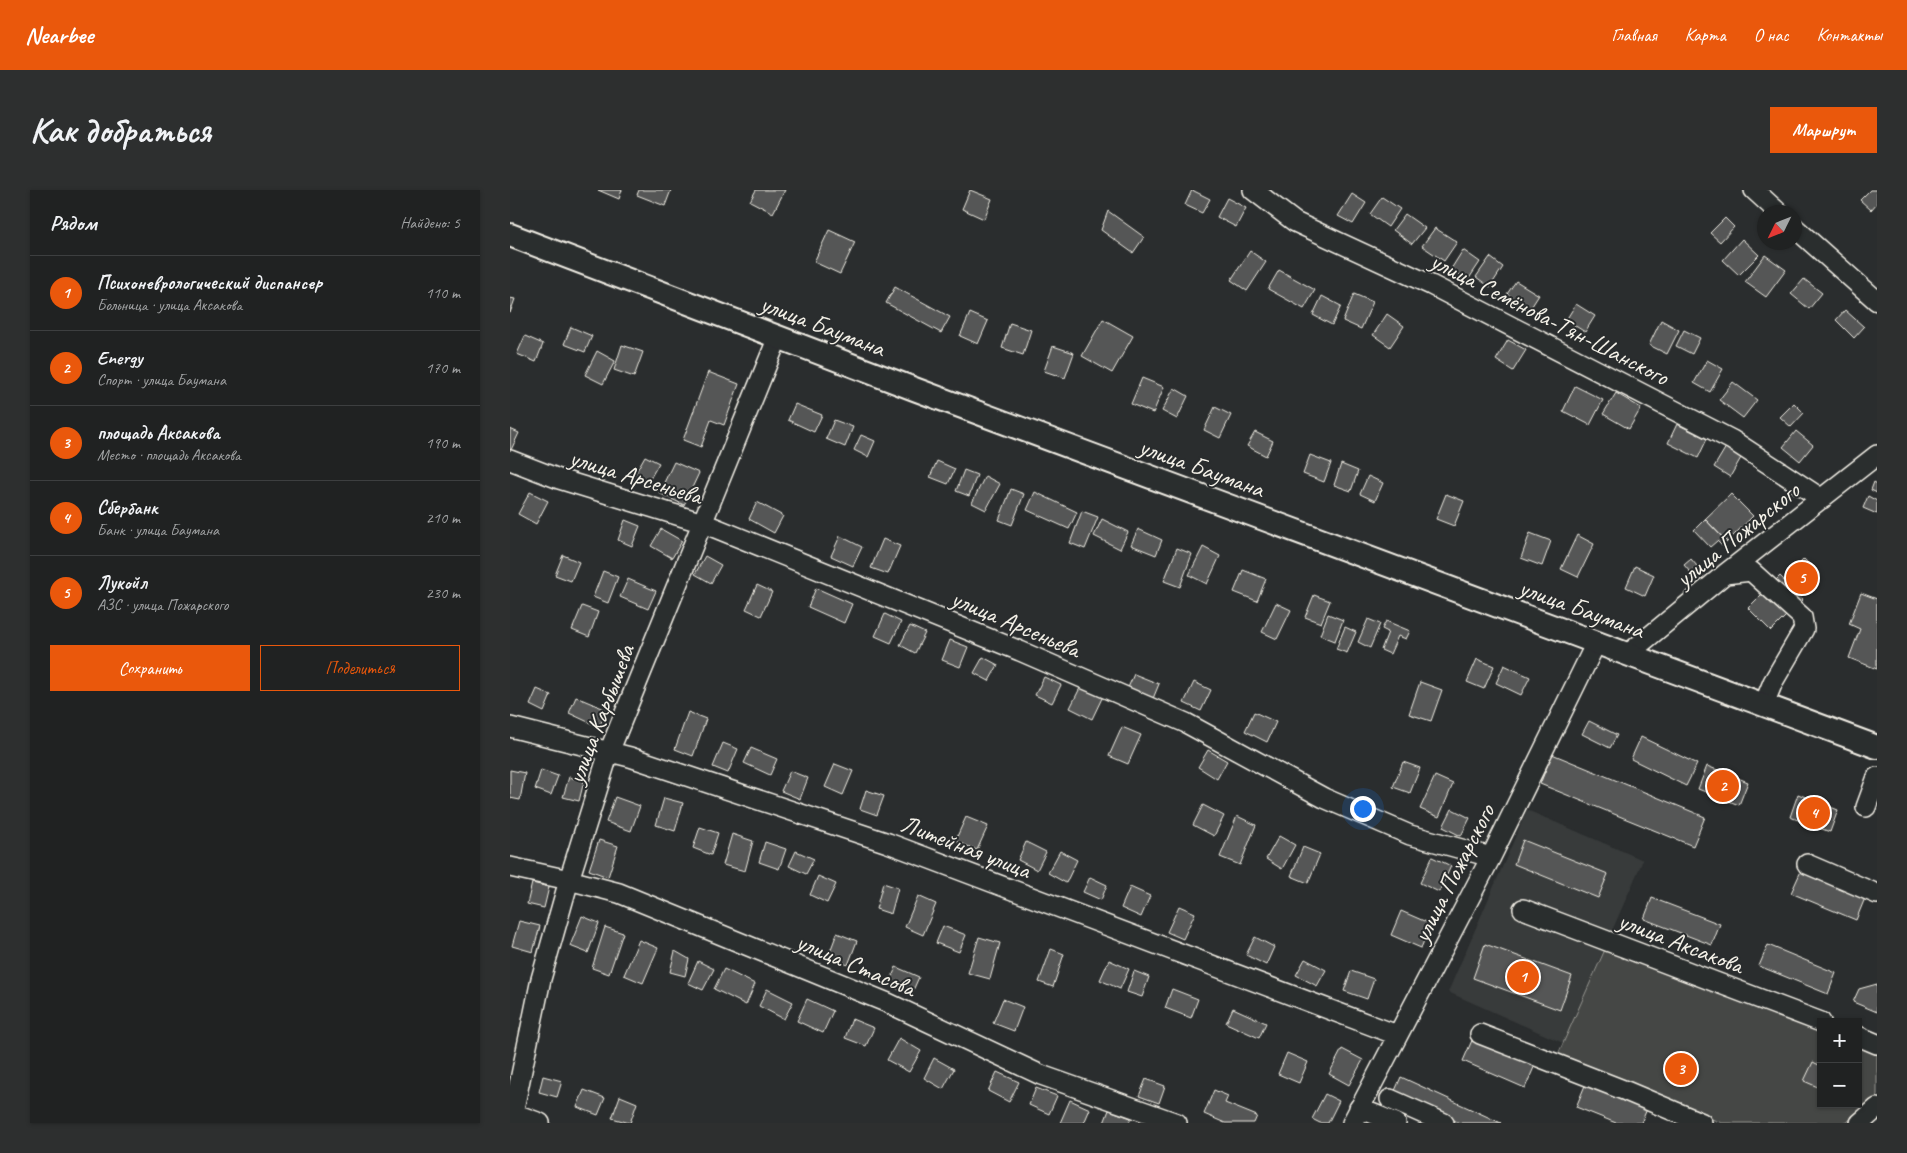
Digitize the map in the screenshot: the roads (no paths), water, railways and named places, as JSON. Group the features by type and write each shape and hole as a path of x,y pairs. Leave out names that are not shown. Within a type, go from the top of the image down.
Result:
{"main road":[{"name":"улица Баумана","path":"510,235 778,337 1877,747"}],"street":[{"name":"улица Семёнова-Тян-Шанского","path":"1252,190 1295,222 1432,285 1732,440 1822,498"},
{"path":"1754,190 1770,205"},
{"path":"1802,234 1877,301"},
{"name":"улица Карбышева","path":"511,1116 541,979 569,880 609,752 778,337"},
{"name":"улица Пожарского","path":"1628,654 1877,455"},
{"name":"улица Арсеньева","path":"510,460 559,480 703,523 1020,651 1186,723 1324,798 1410,835 1491,857"},
{"path":"1726,574 1751,572 1802,617 1804,629 1773,682 1764,704"},
{"name":"улица Пожарского","path":"1356,1116 1491,857 1596,643"},
{"name":"Литейная улица","path":"510,727 630,757 888,842 1397,1035"},
{"path":"1866,807 1877,777"},
{"path":"1807,864 1877,894"},
{"name":"улица Стасова","path":"510,867 569,880 619,894 888,1003 1041,1075 1177,1123"},
{"name":"улица Аксакова","path":"1523,910 1817,1020"},
{"path":"1480,1034 1702,1123"},
{"path":"1862,1038 1877,1044"},
{"path":"1390,1099 1444,1123"},
{"path":"1860,1123 1877,1108"},
{"path":"511,1116 540,1123"},
{"path":"1356,1116 1396,1123"}],"place":[{"name":"Лукойл","path":"1802,578"},
{"name":"Energy","path":"1723,786"},
{"name":"Сбербанк","path":"1814,813"},
{"name":"Психоневрологический диспансер","path":"1523,977"},
{"name":"площадь Аксакова","path":"1681,1069"}]}
